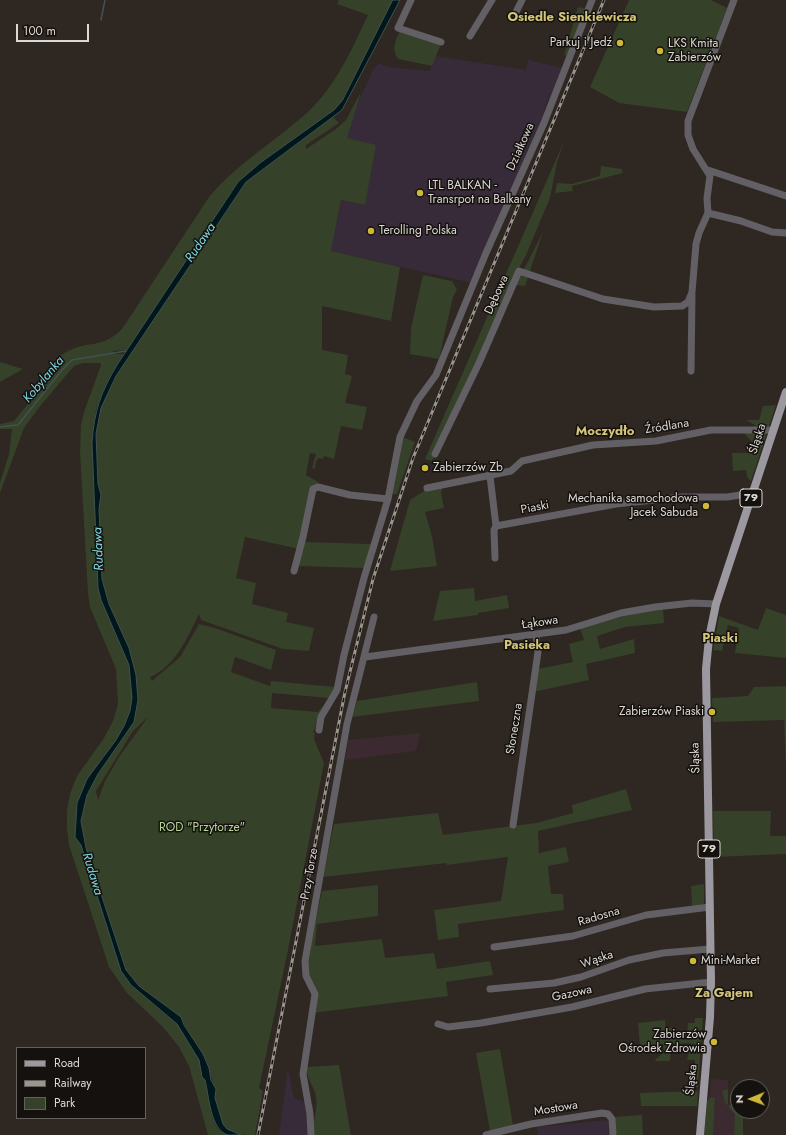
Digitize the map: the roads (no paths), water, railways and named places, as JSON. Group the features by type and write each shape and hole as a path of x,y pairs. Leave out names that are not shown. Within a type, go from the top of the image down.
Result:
{"main road":[{"name":"Śląska","path":"700,1135 710,1016 711,982 706,669 709,638 716,604 786,392"}],"street":[{"path":"411,0 398,28 441,42"},
{"path":"470,36 492,0"},
{"path":"516,12 522,0"},
{"name":"Działkowa","path":"319,730 322,716 337,690 344,654 364,578 388,499 400,437 417,401 436,375 486,253 544,123 592,0"},
{"path":"691,371 693,312 692,292 696,244 699,232 708,213 707,198 710,176 708,170 693,149 690,142 688,135 689,117 734,0"},
{"path":"708,170 786,196"},
{"path":"708,213 741,221 772,232 786,234"},
{"name":"Dębowa","path":"435,454 479,363 519,271 603,299 659,307 682,306 688,302"},
{"path":"692,292 688,302 693,312"},
{"name":"Źródlana","path":"427,488 490,476 511,470 522,461 593,444 656,441 711,430 773,430"},
{"path":"490,476 496,526 494,530 495,558"},
{"path":"294,571 313,489 318,487 350,495 388,499"},
{"name":"Piaski","path":"496,526 616,504 682,497 727,497 753,493"},
{"name":"Łąkowa","path":"365,657 566,630 620,613 655,607 692,603 716,604"},
{"name":"Przy Torze","path":"311,1135 310,1114 303,1074 315,994 306,976 305,961 347,724 374,617"},
{"name":"Słoneczna","path":"513,826 538,652 536,635"},
{"name":"Radosna","path":"494,947 573,936 646,915 710,907"},
{"name":"Wąska","path":"490,989 554,983 581,977 636,959 663,953 710,949"},
{"name":"Gazowa","path":"438,1024 448,1027 481,1022 572,1007 645,989 711,982"},
{"name":"Mostowa","path":"486,1135 531,1124 602,1113 608,1114 612,1119 613,1135"}],"water":[{"name":"Rudawa","path":"393,0 400,0 342,110 246,182 116,376 101,408 96,434 98,484 101,495 99,509 102,579 109,604 129,648 136,675 138,700 134,722 98,774 87,795 81,821 86,848 126,970 139,986 181,1017 184,1025 203,1054 209,1068 211,1080 216,1089 215,1098 223,1124 227,1129 241,1135 228,1135 222,1132 217,1126 211,1111 205,1080 202,1077 199,1060 177,1024 131,985 121,971 81,845 75,837 77,803 87,779 116,740 124,726 130,711 132,698 129,665 101,600 98,588 92,443 94,421 99,402 117,365 238,182 260,163 334,110 342,101"}],"waterway":[{"path":"101,20 105,0"},
{"name":"Kobylanka","path":"0,427 18,425 62,370 72,360 126,351"}],"railway":[{"path":"258,1135 345,692 373,579 413,458 604,0"}],"place":[{"name":"Parkuj i Jedź","path":"620,43"},
{"name":"LKS Kmita Zabierzów","path":"660,51"},
{"name":"LTL BALKAN - Transrpot na Balkany","path":"420,193"},
{"name":"Terolling Polska","path":"371,231"},
{"name":"Zabierzów Zb","path":"425,468"},
{"name":"Mechanika samochodowa Jacek Sabuda","path":"706,506"},
{"name":"Zabierzów Piaski","path":"712,712"},
{"name":"Mini-Market","path":"693,961"},
{"name":"Zabierzów Ośrodek Zdrowia","path":"714,1042"}],"district":[{"name":"Osiedle Sienkiewicza","path":"572,18"},
{"name":"Moczydło","path":"605,432"},
{"name":"Piaski","path":"720,639"},
{"name":"Pasieka","path":"527,646"},
{"name":"Za Gajem","path":"724,994"}],"park label":[{"name":"ROD \"Przytorze\"","path":"202,828"}]}
